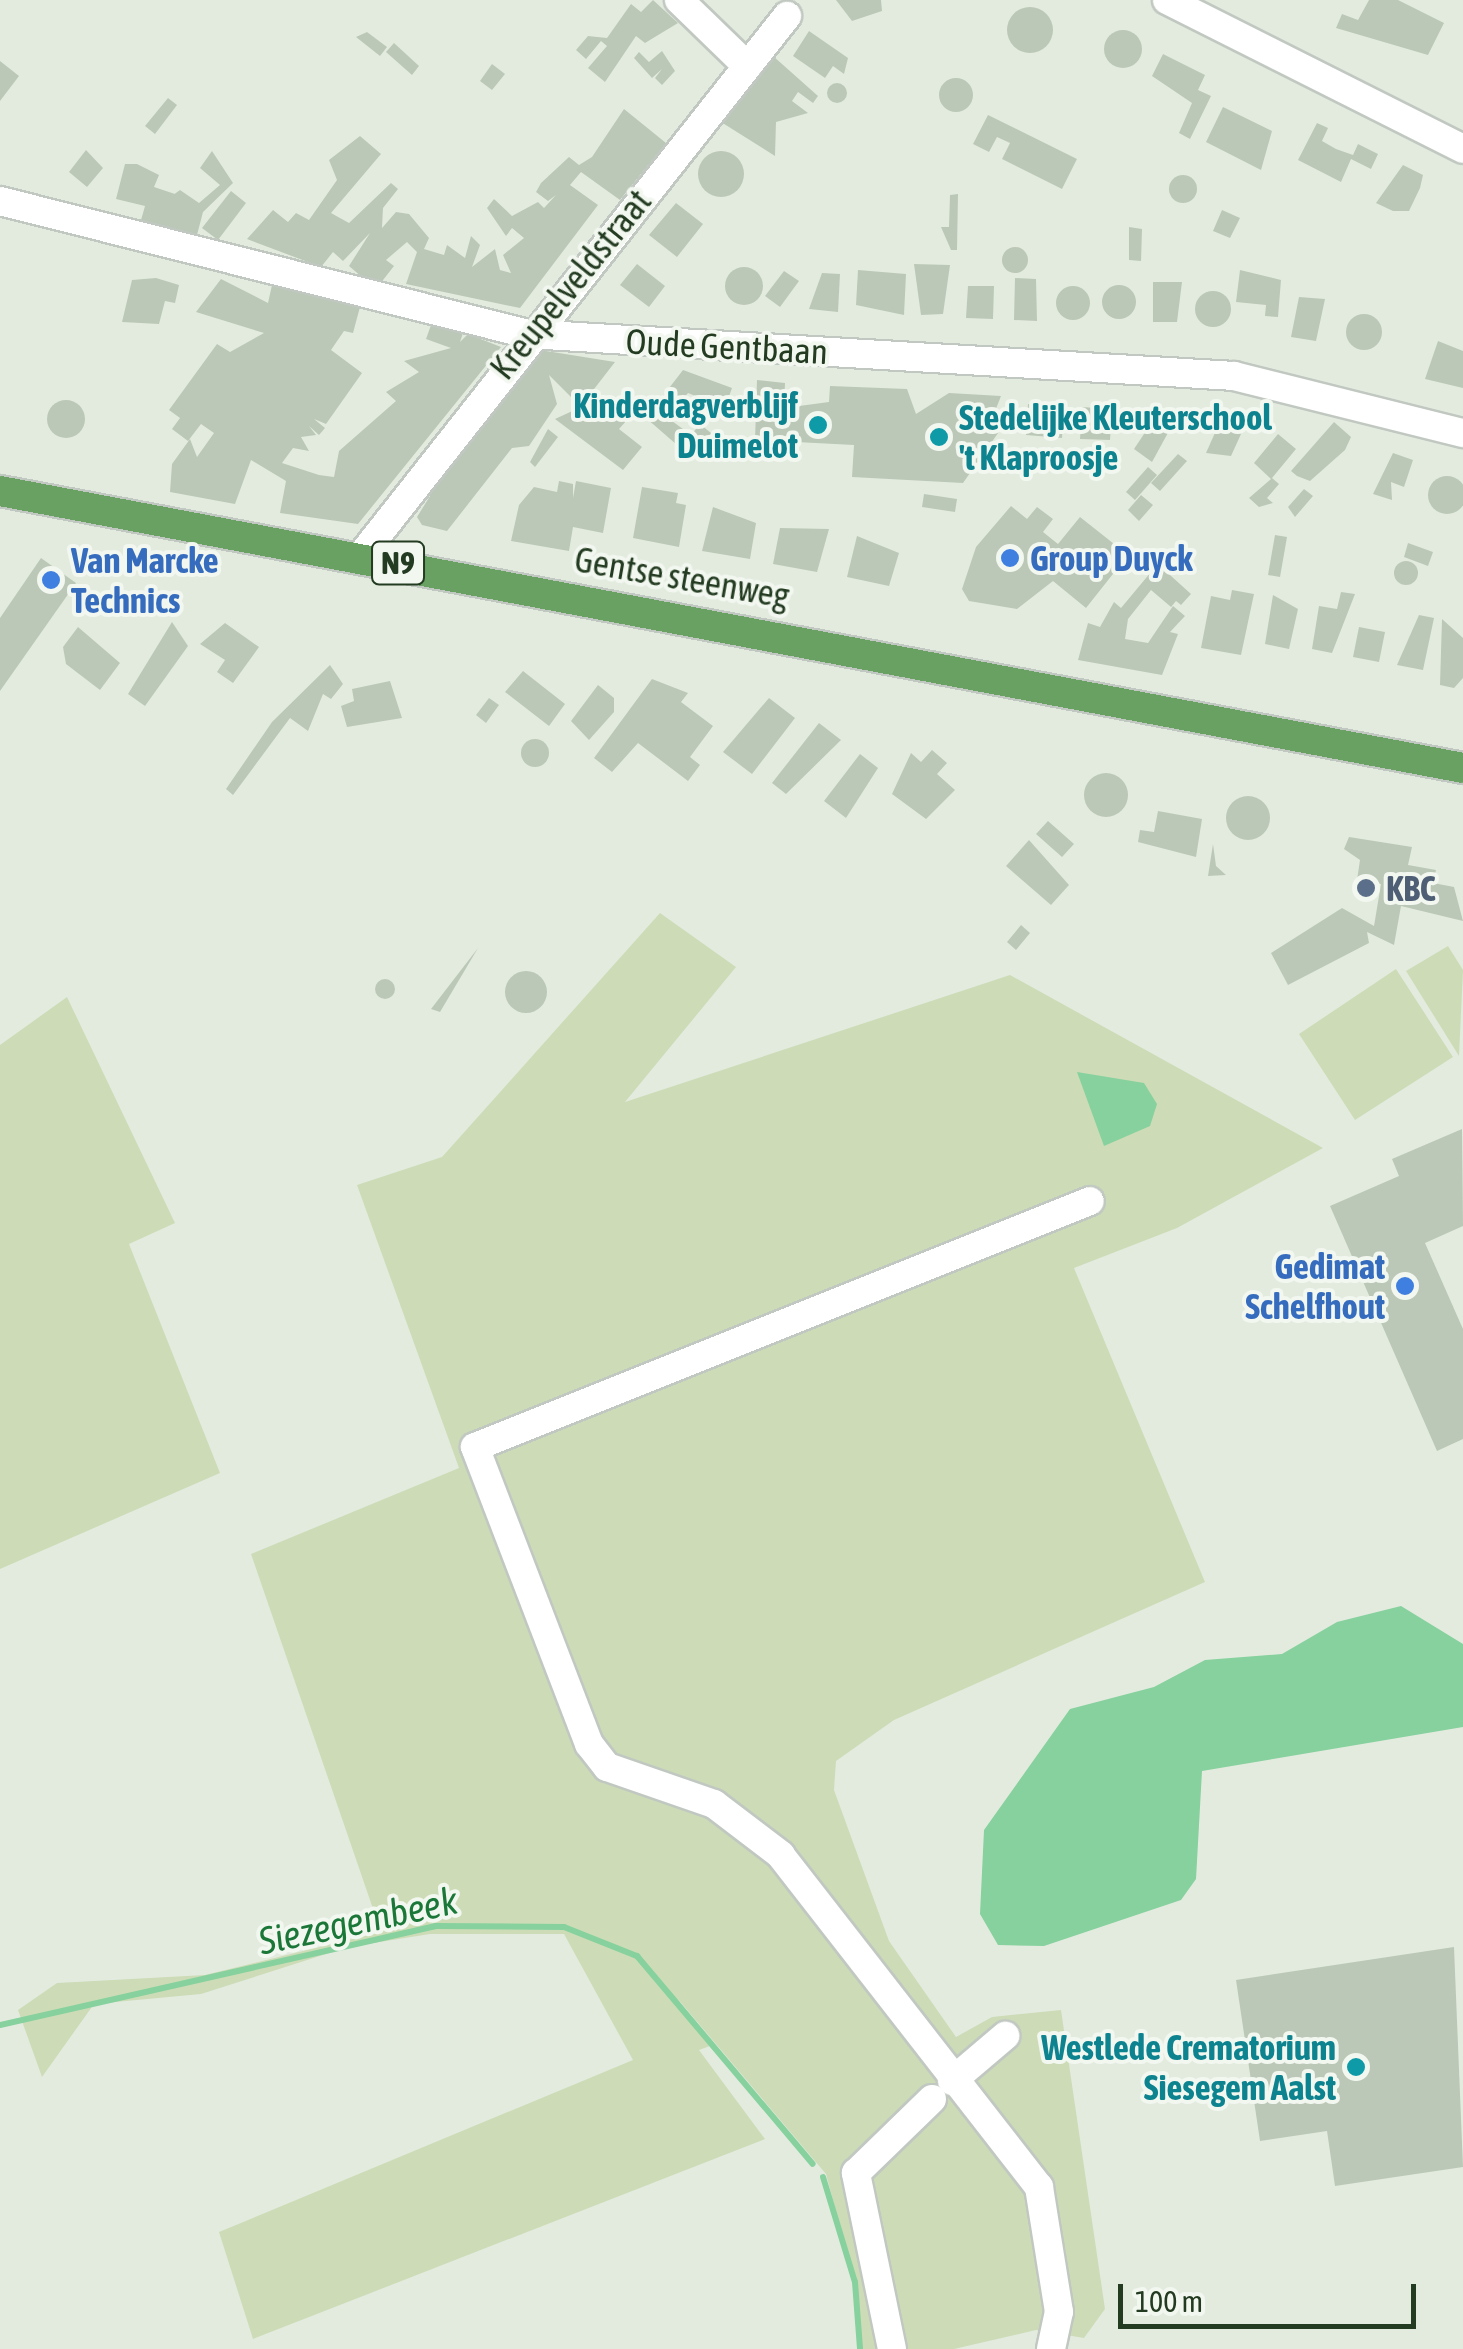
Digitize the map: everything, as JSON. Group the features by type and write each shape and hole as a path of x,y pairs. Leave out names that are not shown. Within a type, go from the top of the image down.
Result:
{"main road":[{"name":"Gentse steenweg","path":"0,491 1350,740 1463,768"},
{"name":"Gentse steenweg","path":"1350,740 1389,735 1463,748"}],"street":[{"path":"679,0 747,66"},
{"path":"1168,0 1201,8 1463,148"},
{"name":"Kreupelveldstraat","path":"360,556 528,334 787,16"},
{"name":"Oude Gentbaan","path":"0,200 528,334 1234,376 1463,433"},
{"path":"1051,2349 1059,2312 1039,2187 942,2090 781,1855 714,1804 607,1767 589,1744 475,1447 1090,1202"},
{"path":"892,2349 856,2173 1005,2036"}],"shaded area":[{"path":"660,913 736,967 625,1102 1010,975 1323,1148 1177,1228 1074,1268 1205,1582 894,1720 836,1761 834,1790 889,1941 956,2037 992,2017 1061,2010 1105,2309 1084,2338 1036,2330 954,2349 860,2349 855,2282 826,2174 677,1998 710,2046 699,2050 765,2139 253,2339 219,2232 633,2060 564,1934 430,1934 348,1947 201,1994 94,2004 42,2077 18,2010 57,1983 205,1975 381,1932 251,1554 459,1468 357,1185 442,1157"},
{"path":"1448,946 1463,970 1459,1056 1406,971"},
{"path":"1396,969 1453,1057 1355,1120 1299,1034"},
{"path":"67,997 175,1223 129,1244 220,1473 0,1569 0,1045"},
{"path":"1077,1072 1144,1083 1157,1104 1150,1126 1104,1146"},
{"path":"1401,1606 1463,1644 1463,1727 1202,1771 1196,1879 1181,1900 1044,1946 998,1945 980,1914 984,1830 1070,1709 1154,1687 1205,1660 1282,1654 1337,1622"}],"building":[{"path":"653,0 678,23 645,43 636,36 605,82 588,68 607,46 601,41 586,59 576,50 588,36 607,38 631,4 641,12"},
{"path":"836,0 881,0 882,11 852,21"},
{"path":"1369,0 1398,0 1444,23 1428,55 1336,28 1342,14 1358,20"},
{"path":"1030,7 1047,13 1053,30 1047,47 1030,53 1013,47 1007,30 1013,13"},
{"path":"1123,30 1136,36 1142,49 1136,62 1123,68 1110,62 1104,49 1110,36"},
{"path":"809,31 848,58 844,74 833,66 825,78 793,56"},
{"path":"367,32 387,47 380,56 356,37"},
{"path":"394,43 419,66 412,75 386,52"},
{"path":"662,51 675,71 662,85 655,78 662,69 652,78 634,58 639,52 649,62"},
{"path":"1163,54 1205,75 1198,90 1211,96 1190,139 1179,133 1192,103 1152,76"},
{"path":"773,56 818,96 813,103 798,92 792,101 808,113 776,122 775,156 721,122"},
{"path":"0,61 19,76 0,101"},
{"path":"492,64 505,74 492,90 480,81"},
{"path":"956,78 968,83 973,95 968,107 956,112 944,107 939,95 944,83"},
{"path":"837,83 847,93 837,103 827,93"},
{"path":"168,98 177,105 155,134 145,126"},
{"path":"1223,107 1272,131 1261,170 1206,142"},
{"path":"624,109 666,143 620,200 581,172 570,185 598,205 520,308 406,284 417,252 407,242 386,260 394,266 376,289 349,266 370,233 343,261 333,252 321,267 247,239 273,210 288,222 296,213 309,220 337,180 329,160 360,136 381,154 331,213 349,223 391,183 398,189 383,208 382,228 396,212 409,214 429,238 424,249 444,255 447,245 465,258 471,236 480,245 472,267 495,249 500,270 511,273 503,255 524,238 512,228 506,236 487,208 494,199 512,216 538,202 544,208 556,195 548,201 536,192 541,183 569,157 579,165 592,157"},
{"path":"988,115 1077,159 1062,189 1002,159 1010,143 997,137 989,152 973,144"},
{"path":"1317,123 1328,128 1322,141 1336,149 1353,155 1358,144 1378,154 1371,169 1351,159 1341,182 1298,160"},
{"path":"86,150 103,168 87,187 69,172"},
{"path":"212,151 233,183 203,212 197,235 141,220 145,206 116,199 125,164 137,164 159,175 154,187 175,194 180,190 199,203 220,185 200,168"},
{"path":"721,151 737,158 744,174 737,190 721,197 705,190 698,174 705,158"},
{"path":"1403,165 1423,175 1409,211 1393,211 1376,203"},
{"path":"1183,175 1193,179 1197,189 1193,199 1183,203 1173,199 1169,189 1173,179"},
{"path":"231,191 246,203 218,240 202,228"},
{"path":"958,194 957,250 951,250 941,227 949,227 950,195"},
{"path":"676,203 703,224 677,257 649,235"},
{"path":"1222,210 1240,218 1230,238 1213,231"},
{"path":"1129,227 1142,229 1141,261 1129,260"},
{"path":"1015,247 1024,251 1028,260 1024,269 1015,273 1006,269 1002,260 1006,251"},
{"path":"637,264 665,286 649,307 620,285"},
{"path":"914,264 950,265 943,314 921,315"},
{"path":"744,267 757,273 763,286 757,299 744,305 731,299 725,286 731,273"},
{"path":"858,270 906,274 904,315 856,305"},
{"path":"1240,270 1281,280 1278,317 1265,316 1266,305 1236,302"},
{"path":"784,271 799,281 780,307 765,296"},
{"path":"822,273 840,274 838,312 809,309"},
{"path":"156,278 179,285 175,303 165,301 159,324 122,322 132,280"},
{"path":"1015,278 1036,279 1037,321 1014,320"},
{"path":"221,279 268,303 272,285 360,307 353,333 344,331 331,350 362,373 326,424 314,419 325,428 319,435 309,426 316,435 301,437 309,451 293,448 282,463 319,475 334,477 339,451 396,401 386,392 419,372 404,361 451,348 426,339 431,325 463,333 460,342 468,334 501,347 358,524 280,513 286,481 251,460 235,504 170,492 172,464 190,439 197,457 214,433 201,424 188,441 172,429 180,418 169,410 217,344 230,352 264,333 196,312"},
{"path":"1153,282 1182,282 1177,322 1153,322"},
{"path":"1119,285 1131,290 1136,302 1131,314 1119,319 1107,314 1102,302 1107,290"},
{"path":"968,286 994,286 993,319 966,318"},
{"path":"1073,286 1085,291 1090,303 1085,315 1073,320 1061,315 1056,303 1061,291"},
{"path":"1213,291 1225,297 1231,309 1225,321 1213,327 1201,321 1195,309 1201,297"},
{"path":"1299,297 1325,299 1316,341 1291,337"},
{"path":"1364,314 1377,319 1382,332 1377,345 1364,350 1351,345 1346,332 1351,319"},
{"path":"1438,341 1463,351 1463,388 1425,379"},
{"path":"540,350 615,362 584,402 627,420 619,429 642,447 623,470 555,419 581,407 549,375 557,404 529,446 512,448 447,531 422,525 417,517 430,496 423,490"},
{"path":"683,370 732,388 725,408 688,393 668,418 691,435 700,424 711,433 692,458 646,418"},
{"name":"Stedelijke Kleuterschool 't Klaproosje","path":"757,380 785,383 784,408 829,402 830,386 907,389 916,414 949,393 1001,396 992,419 1003,426 963,483 852,477 854,445 755,440"},
{"path":"66,400 80,405 85,419 80,433 66,438 52,433 47,419 52,405"},
{"path":"1028,404 1064,409 1062,438 1026,435"},
{"path":"1082,407 1123,410 1122,425 1111,425 1110,440 1080,439"},
{"path":"1160,410 1175,420 1152,462 1134,449"},
{"path":"1222,417 1246,423 1231,456 1206,453"},
{"path":"1334,422 1351,437 1345,450 1310,481 1297,476 1291,471"},
{"path":"548,429 558,437 535,467 530,462"},
{"path":"1278,434 1296,449 1272,478 1279,484 1267,498 1273,503 1259,507 1249,498 1271,479 1254,463"},
{"path":"1393,453 1413,460 1404,487 1391,482 1392,500 1373,494"},
{"path":"1178,454 1187,461 1160,491 1151,483"},
{"path":"1148,467 1157,475 1135,500 1126,492"},
{"path":"1447,476 1461,481 1466,495 1461,509 1447,514 1433,509 1428,495 1433,481"},
{"path":"559,481 573,484 573,498 576,481 611,488 603,533 573,527 569,551 511,541 519,505 534,487 557,492"},
{"path":"642,487 678,493 676,503 686,505 679,547 633,538"},
{"path":"1304,489 1313,496 1295,517 1288,507"},
{"path":"924,494 957,499 955,512 922,507"},
{"path":"1141,495 1153,505 1139,521 1128,510"},
{"path":"1011,506 1027,519 1037,507 1053,519 1043,532 1058,544 1080,517 1128,555 1086,608 1053,581 1017,609 969,601 962,589 976,547"},
{"path":"713,507 756,523 750,559 702,551"},
{"path":"780,528 829,529 817,572 773,564"},
{"path":"1275,535 1287,537 1280,577 1268,575"},
{"path":"857,536 899,553 889,586 847,577"},
{"path":"1408,543 1433,552 1428,566 1404,557"},
{"path":"1150,557 1191,594 1181,605 1176,601 1171,607 1151,590 1128,619 1125,639 1148,643 1173,606 1185,616 1170,632 1178,634 1162,675 1078,660 1088,623 1100,627 1114,602 1121,608 1151,572 1142,565"},
{"path":"41,558 76,583 0,691 0,618"},
{"path":"1406,561 1415,564 1415,582 1406,585 1397,582 1394,573 1397,564"},
{"path":"1232,590 1254,594 1241,655 1201,648 1211,596 1230,600"},
{"path":"1341,592 1355,594 1332,653 1312,649 1319,606 1337,609"},
{"path":"1273,595 1298,609 1289,649 1265,644"},
{"path":"1419,615 1434,618 1423,670 1397,665"},
{"path":"1442,619 1463,638 1463,678 1454,688 1440,685"},
{"path":"172,622 188,646 145,706 128,694"},
{"path":"225,623 259,647 233,683 217,672 225,660 200,644"},
{"path":"78,627 120,663 100,690 66,664 63,647"},
{"path":"1359,627 1385,632 1379,662 1353,657"},
{"path":"330,665 343,684 331,699 323,694 308,731 290,718 233,795 226,789 272,722"},
{"path":"523,671 565,704 549,726 505,692"},
{"path":"652,679 688,693 681,702 713,726 690,757 700,765 688,781 638,743 612,772 594,758"},
{"path":"390,681 402,718 347,727 341,706 354,701 352,689"},
{"path":"598,685 614,698 614,712 589,740 571,721"},
{"path":"489,698 499,705 486,723 476,715"},
{"path":"769,698 795,718 752,774 723,752"},
{"path":"819,723 841,740 786,794 772,783"},
{"path":"535,739 545,743 549,753 545,763 535,767 525,763 521,753 525,743"},
{"path":"932,750 947,763 937,774 955,790 926,819 892,794 911,753 921,762"},
{"path":"860,754 878,768 846,818 824,801"},
{"path":"1106,773 1122,779 1128,795 1122,811 1106,817 1090,811 1084,795 1090,779"},
{"path":"1248,796 1264,802 1270,818 1264,834 1248,840 1232,834 1226,818 1232,802"},
{"path":"1158,811 1202,819 1196,857 1138,842 1140,830 1154,832"},
{"path":"1048,821 1074,844 1062,857 1036,834"},
{"path":"1349,837 1412,847 1408,865 1436,870 1433,883 1454,887 1463,921 1401,906 1394,945 1367,932 1369,943 1288,985 1271,953 1342,908 1374,926 1381,884 1357,880 1360,860 1344,849"},
{"path":"1029,840 1069,885 1051,905 1006,866"},
{"path":"1213,844 1216,866 1226,875 1208,876"},
{"path":"1021,925 1030,933 1016,950 1007,942"},
{"path":"478,948 440,1012 431,1009"},
{"path":"526,971 541,977 547,992 541,1007 526,1013 511,1007 505,992 511,977"},
{"path":"385,979 395,989 385,999 375,989"},
{"name":"Gedimat Schelfhout","path":"1462,1129 1463,1226 1425,1243 1463,1329 1463,1439 1437,1451 1330,1206 1399,1176 1392,1159"},
{"name":"Westlede Crematorium Siesegem Aalst","path":"1454,1947 1463,2167 1335,2186 1327,2131 1260,2141 1236,1980"}],"waterway":[{"name":"Siezegembeek","path":"0,2025 436,1926 564,1927 637,1956 813,2164"},
{"name":"Siezegembeek","path":"823,2177 855,2282 860,2349"}],"place":[{"name":"Kinderdagverblijf Duimelot","path":"818,425"},
{"name":"Stedelijke Kleuterschool 't Klaproosje","path":"939,437"},
{"name":"Group Duyck","path":"1010,558"},
{"name":"Van Marcke Technics","path":"51,580"},
{"name":"KBC","path":"1366,888"},
{"name":"Gedimat Schelfhout","path":"1405,1286"},
{"name":"Westlede Crematorium Siesegem Aalst","path":"1356,2067"}]}
